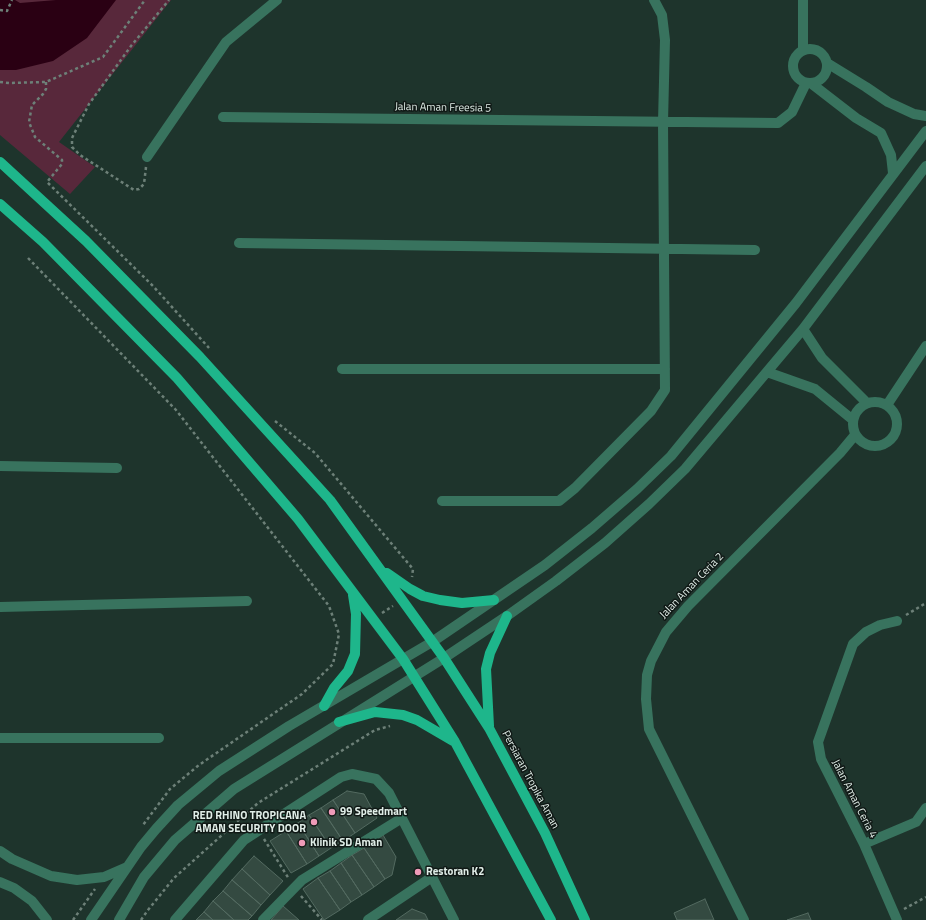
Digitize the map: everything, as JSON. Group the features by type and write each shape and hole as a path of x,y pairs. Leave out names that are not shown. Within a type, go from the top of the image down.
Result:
{"main road":[{"name":"Persiaran Tropika Aman","path":"3,165 76,231 200,357 330,500 444,658 489,728 545,833 584,920"},
{"path":"0,204 43,242 178,378 298,519 403,659 455,742 551,920"},
{"path":"377,566 410,589 423,596 449,602 494,600"},
{"path":"324,706 334,688 348,670 355,654 357,621 353,594"},
{"path":"489,728 486,669 490,653 507,616"},
{"path":"339,722 376,712 403,715 417,720 455,742"}],"street":[{"path":"147,157 226,42 277,0"},
{"path":"442,501 559,501 651,411 665,390 663,122 665,40 662,16 654,0"},
{"path":"803,0 803,50"},
{"path":"809,84 822,79 827,69 827,63 823,54 813,49 803,50 795,58 793,68 797,78 809,84 856,118 881,132 891,155 893,173"},
{"path":"827,63 866,86 888,102 914,114 926,116"},
{"name":"Jalan Aman Freesia 5","path":"223,117 778,123 792,112 809,84"},
{"path":"91,920 141,847 169,815 219,771 324,706 432,642 545,565 592,528 637,489 671,456 796,303 926,131"},
{"path":"118,920 144,876 175,840 206,811 234,789 339,722 444,658 507,616 599,548 649,504 685,469 803,329 926,166"},
{"path":"239,244 755,250"},
{"path":"803,329 822,358 867,403"},
{"path":"887,405 926,346"},
{"path":"342,369 665,369"},
{"path":"767,372 815,389 853,420"},
{"path":"881,402 887,405 896,416 896,431 893,437 881,445 873,446 866,444 855,435 853,420 860,407 867,403 881,402"},
{"name":"Jalan Aman Ceria 2","path":"744,920 649,730 646,699 647,675 651,661 666,632 688,606 840,453 855,435"},
{"path":"0,466 117,468"},
{"path":"0,607 247,601"},
{"name":"Jalan Aman Ceria 4","path":"896,917 864,844 821,759 818,742 853,644 866,632 880,625 897,621"},
{"path":"0,738 159,738"},
{"path":"175,920 244,840 341,777 352,774 376,779 389,793 454,920"},
{"path":"864,844 916,822 926,808"},
{"path":"264,920 302,880 400,814"},
{"path":"0,851 12,859 51,876 77,880 104,876 127,867"},
{"path":"368,920 378,917 432,877"},
{"path":"0,882 14,888 32,901 47,920"}],"path":[{"path":"0,10 7,11 12,0"},
{"path":"0,82 9,84 46,82 103,57 145,0"},
{"path":"147,157 144,184 139,189 134,190 80,155 72,147 72,138 89,104 131,46 169,0"},
{"path":"46,82 46,89 43,94 32,105 29,122 35,137 62,160 62,164 47,182 153,286 211,350"},
{"path":"28,258 176,410 329,606 339,634"},
{"path":"272,418 315,453 413,569 410,589"},
{"path":"373,618 403,600"},
{"path":"897,621 926,603"},
{"path":"142,920 148,910 174,878 258,803 376,730 395,726"},
{"path":"896,917 926,897"}],"shaded area":[{"path":"0,0 171,0 59,142 95,167 70,194 0,135"},
{"path":"0,0 15,0 20,3 56,0 116,0 87,38 53,61 16,70 0,70"}],"building":[{"path":"347,791 364,794 377,818 355,833 333,800"},
{"path":"333,800 355,833 343,841 321,808"},
{"path":"321,808 343,841 331,848 309,815"},
{"path":"309,815 331,848 319,856 298,823"},
{"name":"Klinik SD Aman","path":"298,823 319,856 307,864 286,831"},
{"path":"286,831 307,864 291,873 270,841"},
{"path":"383,835 396,857 392,875 385,879 364,848"},
{"path":"364,848 385,879 374,887 352,855"},
{"path":"352,855 374,887 362,895 341,863"},
{"path":"254,856 283,881 270,895 242,869"},
{"path":"341,863 362,895 351,902 330,871"},
{"path":"242,869 270,895 261,905 232,880"},
{"path":"330,871 351,902 340,910 318,878"},
{"path":"318,878 340,910 324,920 303,889"},
{"path":"232,880 261,905 252,916 223,891"},
{"path":"223,891 252,916 248,920 234,920 213,901"},
{"path":"705,899 714,920 677,920 674,913"},
{"path":"213,901 234,920 213,920 204,912"},
{"path":"283,906 299,920 271,920"},
{"path":"412,909 425,914 428,920 396,920"},
{"path":"204,912 213,920 196,920"},
{"path":"808,913 811,920 787,920"}],"place":[{"name":"99 Speedmart","path":"332,812"},
{"name":"RED RHINO TROPICANA AMAN SECURITY DOOR","path":"314,822"},
{"name":"Klinik SD Aman","path":"302,843"},
{"name":"Restoran K2","path":"418,872"}]}
